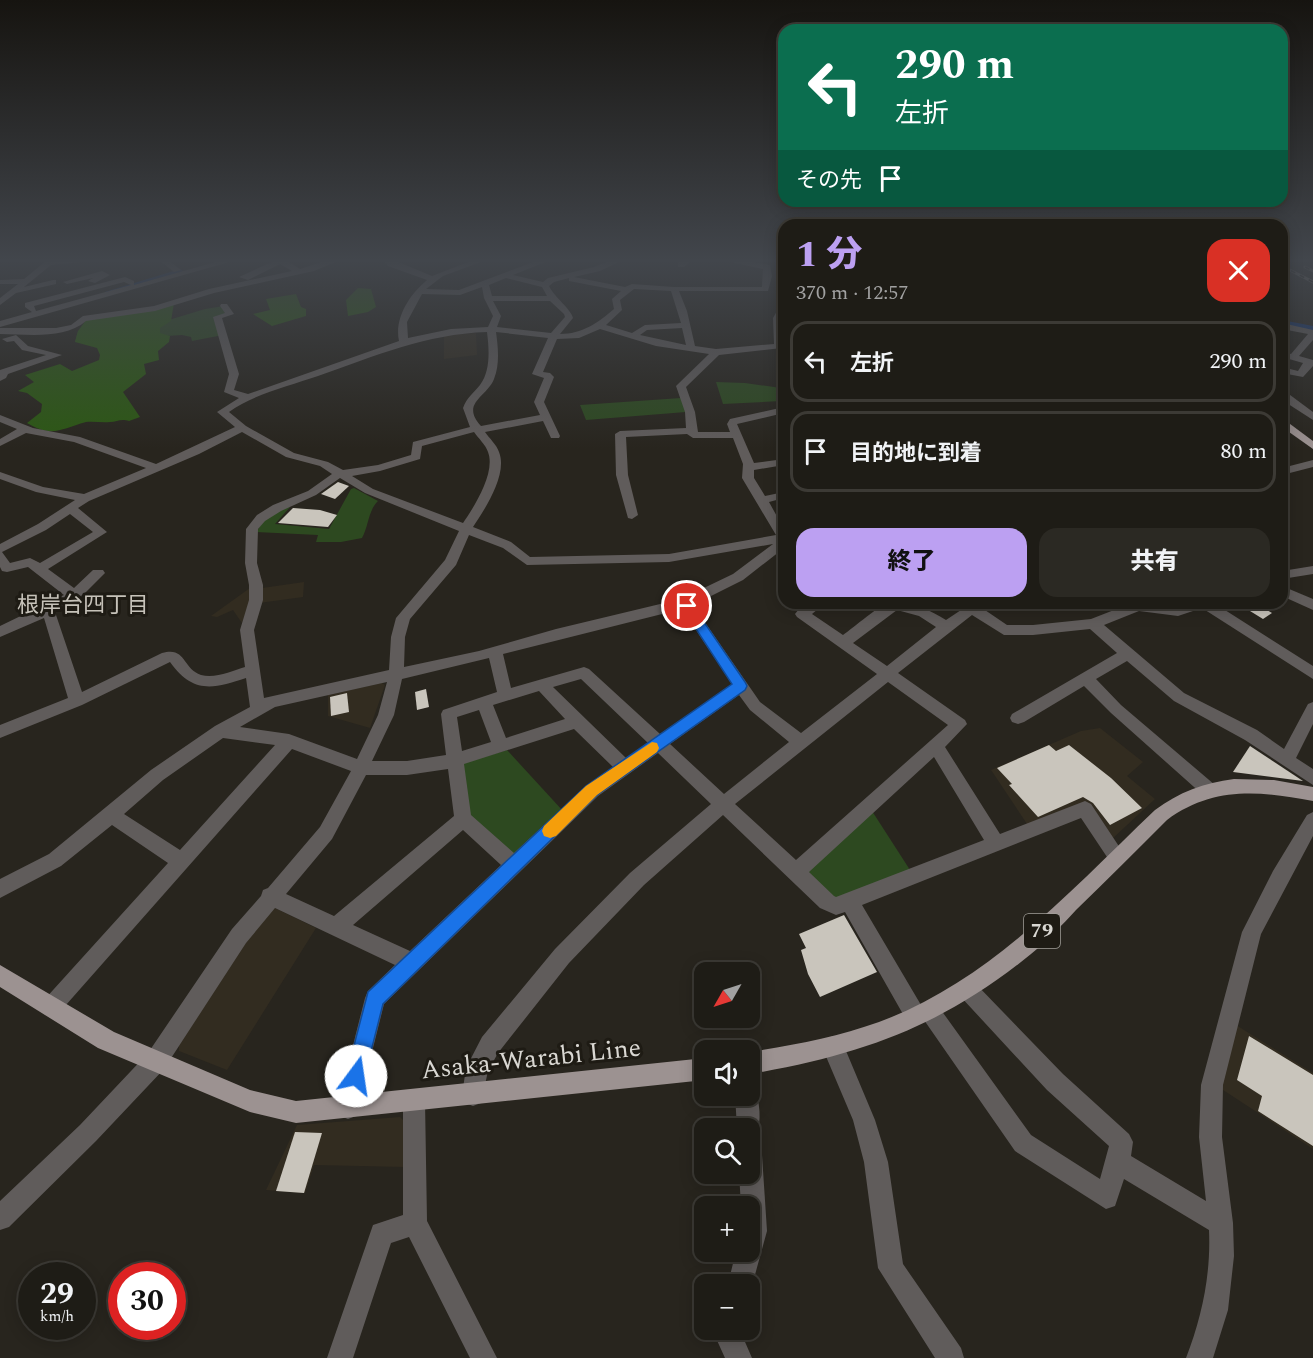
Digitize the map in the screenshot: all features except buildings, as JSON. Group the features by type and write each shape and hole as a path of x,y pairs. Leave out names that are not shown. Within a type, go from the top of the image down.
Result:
{"main road":[{"path":"1288,426 1313,446"},
{"name":"79","path":"760,1062 860,1039 922,1013 967,989 1026,946 1167,809 1190,796 1228,787 1262,786 1313,794"},
{"name":"Asaka-Warabi Line","path":"0,975 106,1040 266,1106 296,1112 694,1070"}],"street":[{"path":"0,331 56,331 74,327 80,322"},
{"path":"219,322 234,374 229,392 249,398"},
{"path":"402,322 404,341"},
{"path":"0,1218 88,1133 156,1061 239,936 270,896 326,833 386,715 396,674 398,637 403,618 451,562 466,528 486,498 495,466 494,452 472,422 468,408 472,397 483,388 489,379 494,352 491,330 494,322"},
{"path":"555,436 539,402 549,377 537,374 552,343 553,334 565,322"},
{"path":"600,326 604,322"},
{"path":"635,335 645,328 685,325 691,349"},
{"path":"778,346 716,352 656,343 600,326 594,326 580,335 513,330 429,334 249,398 225,408 222,412 242,428 290,455 324,464 369,491 411,510 466,528 507,545 527,561 669,558 778,544"},
{"path":"1288,328 1313,334"},
{"path":"1288,356 1313,334"},
{"path":"0,378 3,372 57,355 25,348 15,339 7,339"},
{"path":"716,352 681,386 690,412 693,435 736,435"},
{"path":"1288,356 1311,362 1300,375 1288,372"},
{"path":"1288,396 1313,402"},
{"path":"1288,399 1313,417"},
{"path":"778,412 734,421 732,424 750,467 748,478 778,540"},
{"path":"258,708 247,630 256,600 256,585 251,563 252,529 261,518 277,508 312,493 341,474 380,468 416,457 417,444 478,429 545,417"},
{"path":"0,418 26,429 76,440 156,468"},
{"path":"0,549 42,527 85,498 195,452 242,428"},
{"path":"0,443 26,429"},
{"path":"632,515 622,475 620,434 692,431"},
{"path":"750,467 778,463"},
{"path":"1288,470 1313,463"},
{"path":"0,475 40,490 85,498"},
{"path":"760,501 778,496"},
{"path":"39,569 101,532 70,508"},
{"path":"0,890 55,860 157,775 258,708 284,698 495,651 685,603 738,577 778,546"},
{"path":"0,556 7,568 30,562 72,594"},
{"path":"1288,574 1313,570"},
{"path":"0,632 48,610 93,580 98,573"},
{"path":"1288,593 1313,605"},
{"path":"685,603 755,705 801,742"},
{"path":"796,872 959,724 802,614 809,609"},
{"path":"844,642 887,609"},
{"path":"908,609 924,614 946,627"},
{"path":"473,1095 477,1068 485,1052 562,956 638,879 723,804 970,609"},
{"path":"980,609 1004,630 1033,630 1094,624 1131,609"},
{"path":"1213,609 1313,673"},
{"path":"48,610 77,701"},
{"path":"0,621 18,623"},
{"path":"1094,624 1179,697 1242,729 1313,778"},
{"path":"495,651 505,695"},
{"path":"1018,718 1128,653"},
{"path":"0,732 77,701 167,657 173,656 181,669 205,683 252,670"},
{"path":"514,865 463,819 453,761 449,714 505,695 584,673 827,902 836,906 1085,809 1117,857"},
{"path":"1086,679 1116,709 1209,790"},
{"path":"543,686 624,767"},
{"path":"348,1108 375,998 592,791 741,686"},
{"path":"484,702 501,746"},
{"path":"1287,760 1313,708"},
{"path":"221,731 289,741 361,768 406,768 453,761 577,722"},
{"path":"51,1007 289,741"},
{"path":"936,747 997,845"},
{"path":"111,815 182,862"},
{"path":"336,927 463,819"},
{"path":"1198,1358 1207,1342 1218,1287 1221,1223 1208,1111 1212,1085 1252,933 1280,876 1313,820"},
{"path":"270,896 413,963"},
{"path":"849,901 922,1013 1023,1143 1106,1197 1118,1162 1121,1142 1055,1082 967,989"},
{"path":"833,1047 864,1120 876,1162 891,1268 951,1358"},
{"path":"414,1101 416,1223 484,1358"},
{"path":"1118,1162 1221,1223"},
{"path":"340,1358 382,1234 416,1223"},
{"path":"730,1340 740,1358"}],"shaded area":[{"path":"476,333 477,355 444,359 444,335"},
{"path":"304,582 303,597 259,603 262,588"},
{"path":"250,588 250,599 242,623 233,610 217,617 211,616"},
{"path":"382,683 385,685 370,728 328,716 328,695"},
{"path":"1100,728 1143,762 1127,776 1155,799 1111,840 1084,803 1029,827 991,770 1081,731"},
{"path":"275,908 316,928 227,1070 179,1051 179,1045 262,918"},
{"path":"1236,1025 1313,1073 1313,1149 1220,1088"},
{"path":"400,1117 405,1122 405,1167 314,1165 305,1193 266,1190 297,1125"}],"green space":[{"path":"84,322 169,322 160,328 160,333 170,336 169,342 158,351 159,360 144,364 146,374 123,392 140,417 129,421 86,422 57,431 43,430 27,423 41,412 42,404 27,393 18,391 34,382 25,375 60,364 72,371 99,360 100,355 97,348 75,342 78,331"},
{"path":"146,322 219,322 223,335 192,341 191,337 182,335 75,342 78,331"},
{"path":"266,322 284,322 272,326"},
{"path":"716,382 778,388 778,401 723,404"},
{"path":"681,398 686,412 586,420 580,405"},
{"path":"354,488 378,501 372,509 362,538 341,542 316,542 318,535 256,532 265,519 286,506 290,507 275,524 329,529 351,489"},
{"path":"507,750 563,811 518,853 511,855 467,817 461,764"},
{"path":"872,811 910,870 836,898 829,896 808,871"}],"waterway":[{"path":"1288,324 1313,329"}],"slow traffic":[{"path":"550,831 592,791 652,748"}],"district":[{"name":"根岸台四丁目","path":"83,605"}],"route":[{"path":"356,1076 375,998 592,791 741,686 687,606"}]}
